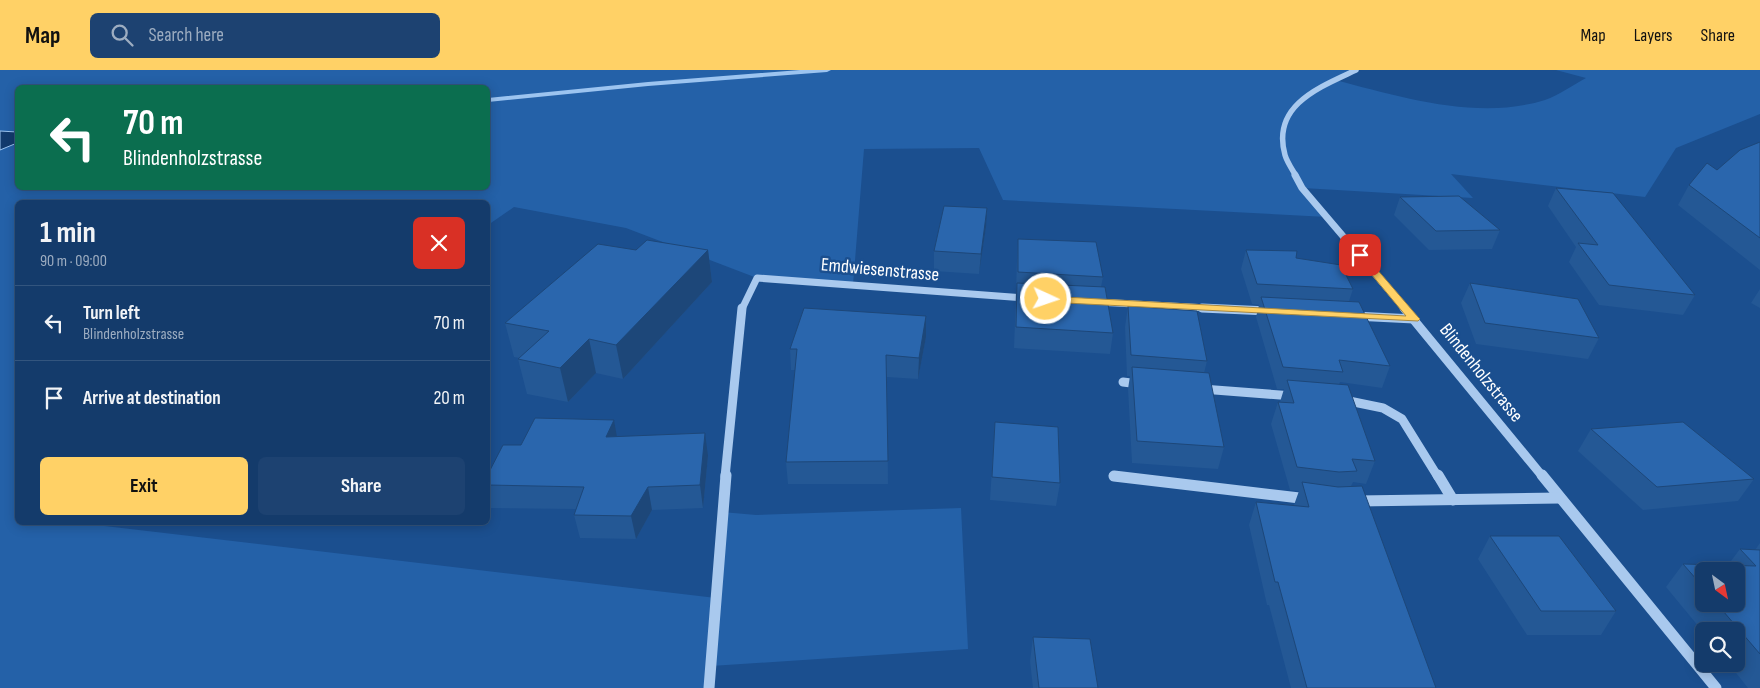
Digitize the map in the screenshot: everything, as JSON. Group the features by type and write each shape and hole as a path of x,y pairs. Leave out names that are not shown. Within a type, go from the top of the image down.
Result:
{"street":[{"name":"Blindenholzstrasse","path":"1356,70 1318,88 1304,98 1288,114 1282,134 1285,156 1302,188 1414,319 1716,688"},
{"name":"Emdwiesenstrasse","path":"709,688 722,512 742,308 757,278 950,294 1038,299"},
{"path":"1088,301 1276,312"},
{"path":"1345,316 1414,319"},
{"path":"1123,382 1153,385"},
{"path":"1192,388 1301,397"},
{"path":"1330,399 1382,408 1402,419 1453,500"},
{"path":"1114,476 1321,501"},
{"path":"1348,502 1560,498"}],"shaded area":[{"path":"0,70 1356,70 1335,80 1440,104 1493,108 1519,106 1545,100 1586,78 1556,70 1760,70 1760,114 1676,148 1645,197 1451,174 1473,198 1303,188 1327,217 1003,200 979,148 864,149 853,285 757,278 626,228 514,207 490,224 490,200 15,200 15,525 96,525 716,598 722,512 756,515 961,508 968,649 711,666 709,688 0,688"},
{"path":"0,131 15,132 15,144 0,150"}],"building":[{"path":"1760,142 1760,238 1689,185 1707,163 1717,170 1740,150"},
{"path":"1556,188 1613,193 1695,295 1609,285 1578,243 1598,245"},
{"path":"1459,196 1500,230 1436,231 1400,197"},
{"path":"944,206 987,208 981,254 934,251"},
{"path":"1018,239 1096,242 1103,277 1018,272"},
{"path":"647,240 708,250 616,345 589,339 560,368 518,359 549,331 505,323 598,244 636,250"},
{"path":"1246,250 1297,251 1296,258 1341,265 1353,289 1257,284"},
{"path":"1017,283 1105,287 1113,333 1016,327"},
{"path":"1470,283 1578,299 1599,338 1485,323"},
{"path":"1261,297 1359,302 1390,366 1339,360 1343,372 1283,367"},
{"path":"1128,306 1197,311 1207,361 1131,355"},
{"path":"804,308 926,316 919,358 886,355 888,461 786,462 797,349 790,349"},
{"path":"1132,367 1209,373 1224,447 1137,441"},
{"path":"1287,380 1348,385 1375,461 1352,459 1357,471 1339,472 1297,467 1278,402 1294,403"},
{"path":"535,418 614,420 606,437 705,433 700,485 648,487 631,516 574,515 584,487 490,485 490,470 503,445 521,445"},
{"path":"995,422 1058,427 1060,483 992,477"},
{"path":"1683,422 1754,479 1657,487 1591,429"},
{"path":"1302,482 1338,487 1362,486 1436,688 1307,688 1278,582 1275,582 1256,502 1309,507"},
{"path":"1490,536 1559,536 1616,611 1541,611"},
{"path":"1740,549 1760,550 1760,654 1745,637 1745,622 1732,622 1724,612 1745,612 1745,566 1756,566"},
{"path":"1683,564 1695,564 1695,578"},
{"path":"1033,637 1090,639 1098,688 1039,688"}],"waterway":[{"path":"490,100 648,84 827,70"}],"route":[{"path":"1046,299 1414,319 1360,255"}]}
